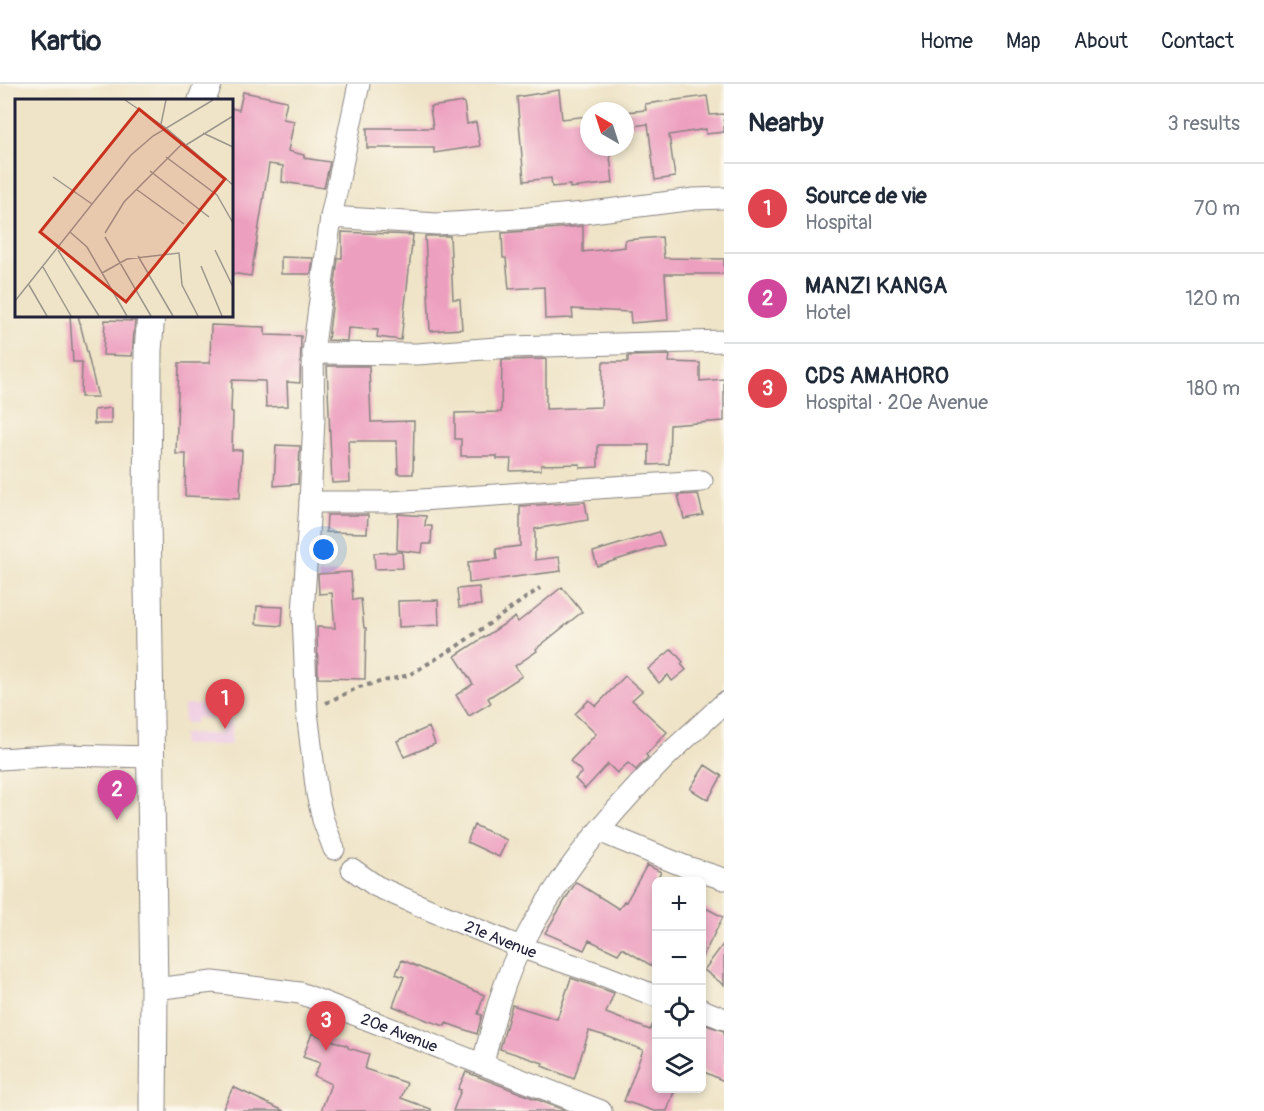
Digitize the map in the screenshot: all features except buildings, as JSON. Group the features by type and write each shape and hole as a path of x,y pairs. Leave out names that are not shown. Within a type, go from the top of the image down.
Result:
{"main road":[{"path":"202,99 208,84"},
{"path":"151,316 148,350 147,480 154,989 153,1111"}],"street":[{"path":"334,849 323,820 317,794 307,712 303,614 314,419 313,353 331,217 359,84"},
{"path":"331,217 437,224 550,216 694,199 724,198"},
{"path":"313,353 417,354 510,347 724,341"},
{"path":"310,502 414,501 702,481"},
{"path":"483,1064 500,998 520,947 554,889 599,831 660,762 724,702"},
{"path":"0,759 62,755 151,758"},
{"path":"599,831 684,866 724,879"},
{"name":"21e Avenue","path":"351,869 376,886 520,947 652,994"},
{"name":"20e Avenue","path":"154,989 213,982 300,993 601,1111"},
{"path":"706,1012 724,1019"}],"path":[{"path":"307,712 358,687 409,675 456,647 540,588"}],"shaded area":[{"path":"184,705 232,705 231,745 182,745 183,734 220,734 220,719 196,718 195,723 184,723"}],"place":[{"name":"Source de vie","path":"225,729"},
{"name":"MANZI KANGA","path":"117,820"},
{"name":"CDS AMAHORO","path":"326,1051"}]}
